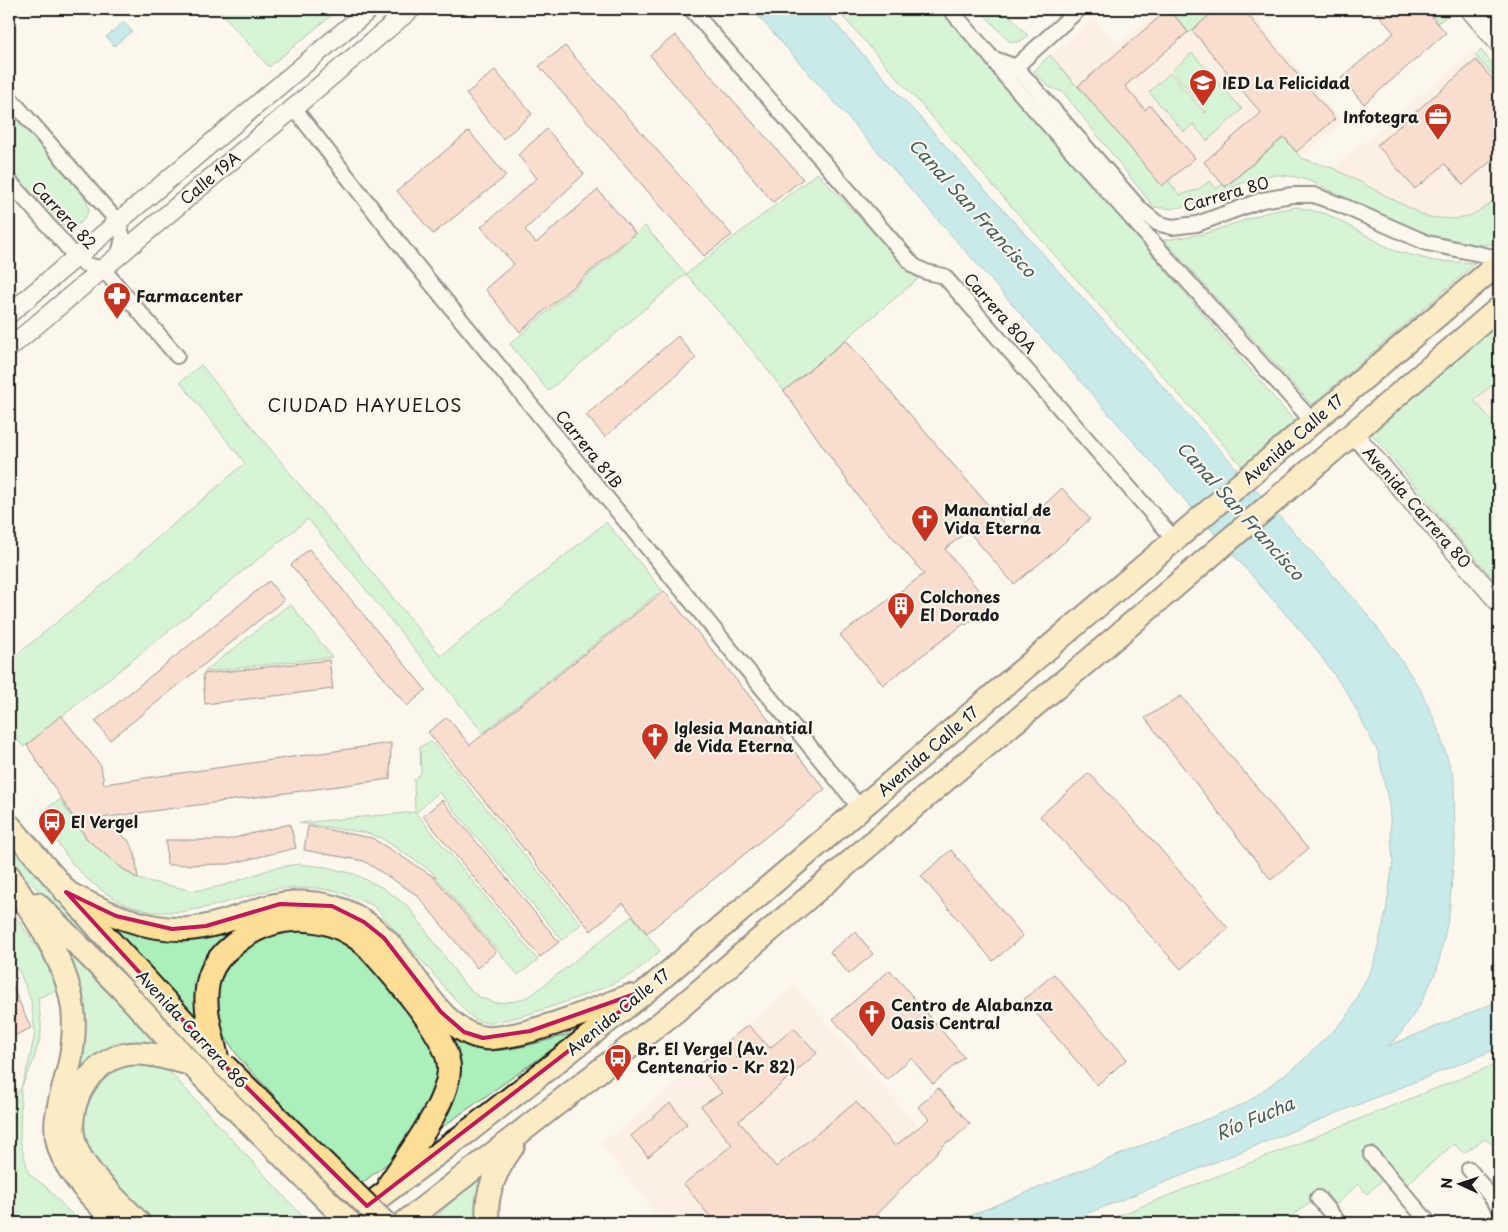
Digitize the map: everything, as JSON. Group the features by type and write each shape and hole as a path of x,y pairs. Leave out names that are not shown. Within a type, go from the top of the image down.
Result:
{"main road":[{"name":"Avenida Calle 17","path":"344,1223 466,1133 649,989 1499,263"},
{"name":"Avenida Calle 17","path":"404,1223 683,1005 1499,308"},
{"name":"Avenida Carrera 86","path":"9,826 66,892 221,1061 385,1223"},
{"path":"9,876 53,948 62,970 72,1008 70,1062 56,1112 55,1123 59,1149 75,1177 116,1223"},
{"name":"Avenida Carrera 86","path":"9,876 121,988 198,1072 350,1223"},
{"path":"66,892 116,916 143,925 172,929 206,926 269,906 285,904 303,903 338,909 364,922 384,938 441,1012 457,1028 473,1036 483,1038 497,1039 530,1031 649,989"},
{"path":"221,1061 206,1010 206,998 211,973 226,951 249,932 278,921 296,920 330,924 346,930 358,938 368,947 422,1014 442,1042 448,1059 447,1079 441,1100 383,1193"},
{"path":"139,1223 91,1171 78,1152 73,1127 78,1097 91,1074 104,1064 124,1055 154,1055 198,1072"},
{"path":"488,1223 487,1205 491,1183 502,1162 522,1132"},
{"path":"422,1223 455,1183"}],"street":[{"name":"Calle 19A","path":"9,314 370,9"},
{"name":"Calle 19A","path":"9,348 412,9"},
{"name":"Carrera 80A","path":"691,9 914,266 926,272 944,276 1182,535"},
{"name":"Carrera 80","path":"950,9 992,58 1011,72 1141,210 1148,217 1163,226 1172,227 1197,224 1262,200 1302,194 1314,195 1427,243 1499,258"},
{"path":"1011,72 1079,9"},
{"path":"1469,9 1499,44"},
{"path":"1484,26 1499,14"},
{"name":"Carrera 80","path":"1011,72 1313,422"},
{"path":"9,97 118,222"},
{"name":"Carrera 81B","path":"294,108 454,311 861,809"},
{"name":"Carrera 82","path":"9,181 76,257 84,264 103,269 177,356"},
{"name":"Carrera 82","path":"118,222 122,237 119,255"},
{"name":"Avenida Carrera 80","path":"1354,433 1499,604"},
{"path":"1371,1155 1429,1223"},
{"path":"1469,1170 1499,1208"},
{"path":"1318,1198 1339,1223"}],"highlighted area":[{"path":"66,892 116,916 172,929 206,926 280,904 332,906 364,922 384,938 441,1012 464,1032 483,1038 530,1031 649,989 367,1206 224,1065"}],"shaded area":[{"name":"IED La Felicidad","path":"1160,9 1249,9 1343,122 1281,175 1263,176 1246,180 1198,202 1174,209 1160,209 1153,206 1050,55 1094,18 1118,45"},
{"path":"1473,52 1499,82 1499,194 1488,205 1472,215 1454,219 1427,217 1333,168"},
{"path":"1499,378 1499,429 1474,400"},
{"path":"795,986 939,1151 868,1223 663,1223 601,1144"}],"green space":[{"path":"218,9 339,9 269,67"},
{"path":"836,9 942,9 1295,422 1244,468"},
{"path":"979,9 1004,9 1028,36 1019,42 1009,41"},
{"path":"1169,9 1217,9 1189,33"},
{"path":"1428,9 1447,9 1451,13 1439,22"},
{"path":"1481,50 1499,72 1499,82 1475,55"},
{"path":"1192,53 1242,109 1207,141 1193,124 1184,132 1149,92 1170,73 1205,113 1207,111 1172,71"},
{"path":"1050,55 1074,83 1168,180 1179,195 1197,190 1210,181 1216,189 1223,184 1226,187 1284,137 1301,158 1333,168 1427,217 1454,219 1472,215 1488,205 1499,194 1499,243 1465,244 1439,240 1317,184 1303,179 1280,175 1264,176 1248,181 1182,207 1167,209 1153,206 1063,92 1049,87 1034,71"},
{"path":"9,111 86,197 89,211 81,223 68,228 56,222 9,166"},
{"path":"817,173 918,279 784,391 755,354 686,274"},
{"path":"1297,207 1327,214 1395,251 1435,261 1476,263 1312,405 1164,240 1204,234 1268,212"},
{"path":"645,226 686,274 548,391 510,344"},
{"path":"1499,323 1499,379 1474,400 1499,429 1499,586 1370,432"},
{"path":"201,365 441,656 606,522 662,590 483,733 308,519 24,747 9,732 9,661 105,583 245,463 180,382"},
{"path":"290,604 332,657 204,672"},
{"path":"431,741 581,924 562,940 439,792 416,813 538,960 518,975 431,871 381,838 367,833 299,823 415,812 414,780 421,773 420,747"},
{"path":"60,800 87,839 138,879 195,891 222,886 274,868 299,864 326,867 354,874 383,888 409,907 465,985 479,997 496,1003 517,1001 530,996 632,916 660,951 634,973 582,996 512,1018 494,1022 482,1022 473,1018 465,1011 374,906 337,891 315,888 278,888 209,907 180,912 152,912 126,905 87,879 71,862 53,836 42,813"},
{"path":"9,839 101,952 9,861"},
{"path":"9,908 43,957 59,989 38,998 41,1035 33,1062 21,1088 35,1032 31,1001 21,975 9,955"},
{"path":"101,919 244,926 217,945 201,965 198,978 197,1019"},
{"path":"294,925 319,930 362,952 438,1048 441,1077 430,1105 398,1155 361,1184 294,1117 240,1059 221,1031 215,991 227,964 259,935"},
{"path":"65,949 162,1049 76,1080"},
{"path":"440,1024 469,1044 490,1051 514,1048 575,1033 431,1135 443,1119"},
{"path":"132,1061 150,1062 168,1070 306,1220 302,1223 153,1223 99,1171 87,1155 82,1131 82,1111 90,1093 113,1069"},
{"path":"1499,1063 1499,1146 1497,1148 1485,1139 1464,1153 1454,1144 1407,1184 1393,1170 1367,1194 1358,1184 1336,1205 1325,1192 1283,1223 1100,1223"},
{"path":"21,1088 20,1141 29,1174 45,1186 80,1223 9,1223 9,1104"},
{"path":"488,1174 477,1223 431,1223 451,1203"}],"water":[{"path":"752,9 822,9 1359,604 1393,648 1420,689 1435,721 1454,778 1455,840 1449,915 1437,970 1420,1005 1399,1036 1388,1046 1499,1001 1499,1048 1064,1223 952,1223 1246,1103 1299,1064 1346,1018 1373,966 1386,912 1393,861 1389,805 1378,752 1348,694 1312,644"},
{"path":"124,22 132,31 114,46 106,37"}],"building":[{"path":"1169,9 1188,32 1125,86 1145,110 1150,105 1195,158 1162,186 1078,86"},
{"path":"1217,9 1243,9 1335,119 1296,152 1284,137 1225,187 1204,162 1261,113 1192,30"},
{"path":"1374,9 1425,9 1446,33 1364,104 1341,78 1394,33"},
{"path":"675,35 803,179 773,202 650,55"},
{"path":"565,46 732,235 704,256 539,66"},
{"path":"1476,60 1499,87 1499,154 1463,185 1445,164 1415,189 1377,145"},
{"path":"495,70 532,114 503,139 466,94"},
{"path":"547,129 584,174 525,230 536,243 598,190 635,233 520,332 485,289 514,264 481,227 537,178 518,155"},
{"path":"469,131 506,176 433,234 397,191"},
{"path":"678,336 696,358 605,437 586,415"},
{"path":"846,340 1013,534 1062,488 1090,519 1014,584 968,531 945,549 990,604 966,625 965,623 883,685 840,635 924,574 858,496 784,391"},
{"path":"309,549 426,690 407,706 291,565"},
{"path":"269,581 284,600 110,740 95,721"},
{"name":"Iglesia Manantial de Vida Eterna","path":"664,591 825,789 647,933 623,903 591,931 428,732 447,717 470,745"},
{"path":"329,660 333,689 205,704 203,674"},
{"path":"1181,696 1308,849 1271,880 1145,718"},
{"path":"61,715 101,766 104,784 391,743 390,779 101,818 128,840 135,853 138,879 87,839 27,745"},
{"path":"1089,773 1156,844 1228,928 1181,969 1040,816"},
{"path":"442,800 559,942 540,957 423,816"},
{"path":"290,824 296,848 229,864 167,865 166,840 226,840"},
{"path":"308,826 372,838 434,877 496,952 477,968 417,895 364,861 304,850"},
{"path":"951,850 1023,936 993,961 921,876"},
{"path":"855,931 873,954 849,974 830,952"},
{"path":"890,970 964,1057 933,1084 911,1058 887,1080 833,1019"},
{"path":"1054,974 1127,1059 1097,1085 1024,999"},
{"path":"9,979 31,1028 9,1038"},
{"path":"748,1025 770,1048 794,1028 817,1053 739,1121 776,1167 856,1102 895,1146 929,1119 918,1107 938,1088 970,1124 950,1142 948,1141 868,1223 715,1223 684,1184 732,1145 701,1106 722,1093 698,1065"},
{"path":"670,1103 687,1124 648,1157 631,1136"}],"place":[{"name":"IED La Felicidad","path":"1203,107"},
{"name":"Infotegra","path":"1438,141"},
{"name":"Farmacenter","path":"117,320"},
{"name":"Manantial de Vida Eterna","path":"925,543"},
{"name":"Colchones El Dorado","path":"901,630"},
{"name":"Iglesia Manantial de Vida Eterna","path":"655,761"},
{"name":"El Vergel","path":"52,846"},
{"name":"Centro de Alabanza Oasis Central","path":"872,1038"},
{"name":"Br. El Vergel (Av. Centenario - Kr 82)","path":"618,1082"}],"district":[{"name":"CIUDAD HAYUELOS","path":"365,406"}],"water label":[{"name":"Canal San Francisco","path":"972,208"},
{"name":"Canal San Francisco","path":"1240,511"},
{"name":"Río Fucha","path":"1255,1119"}]}
